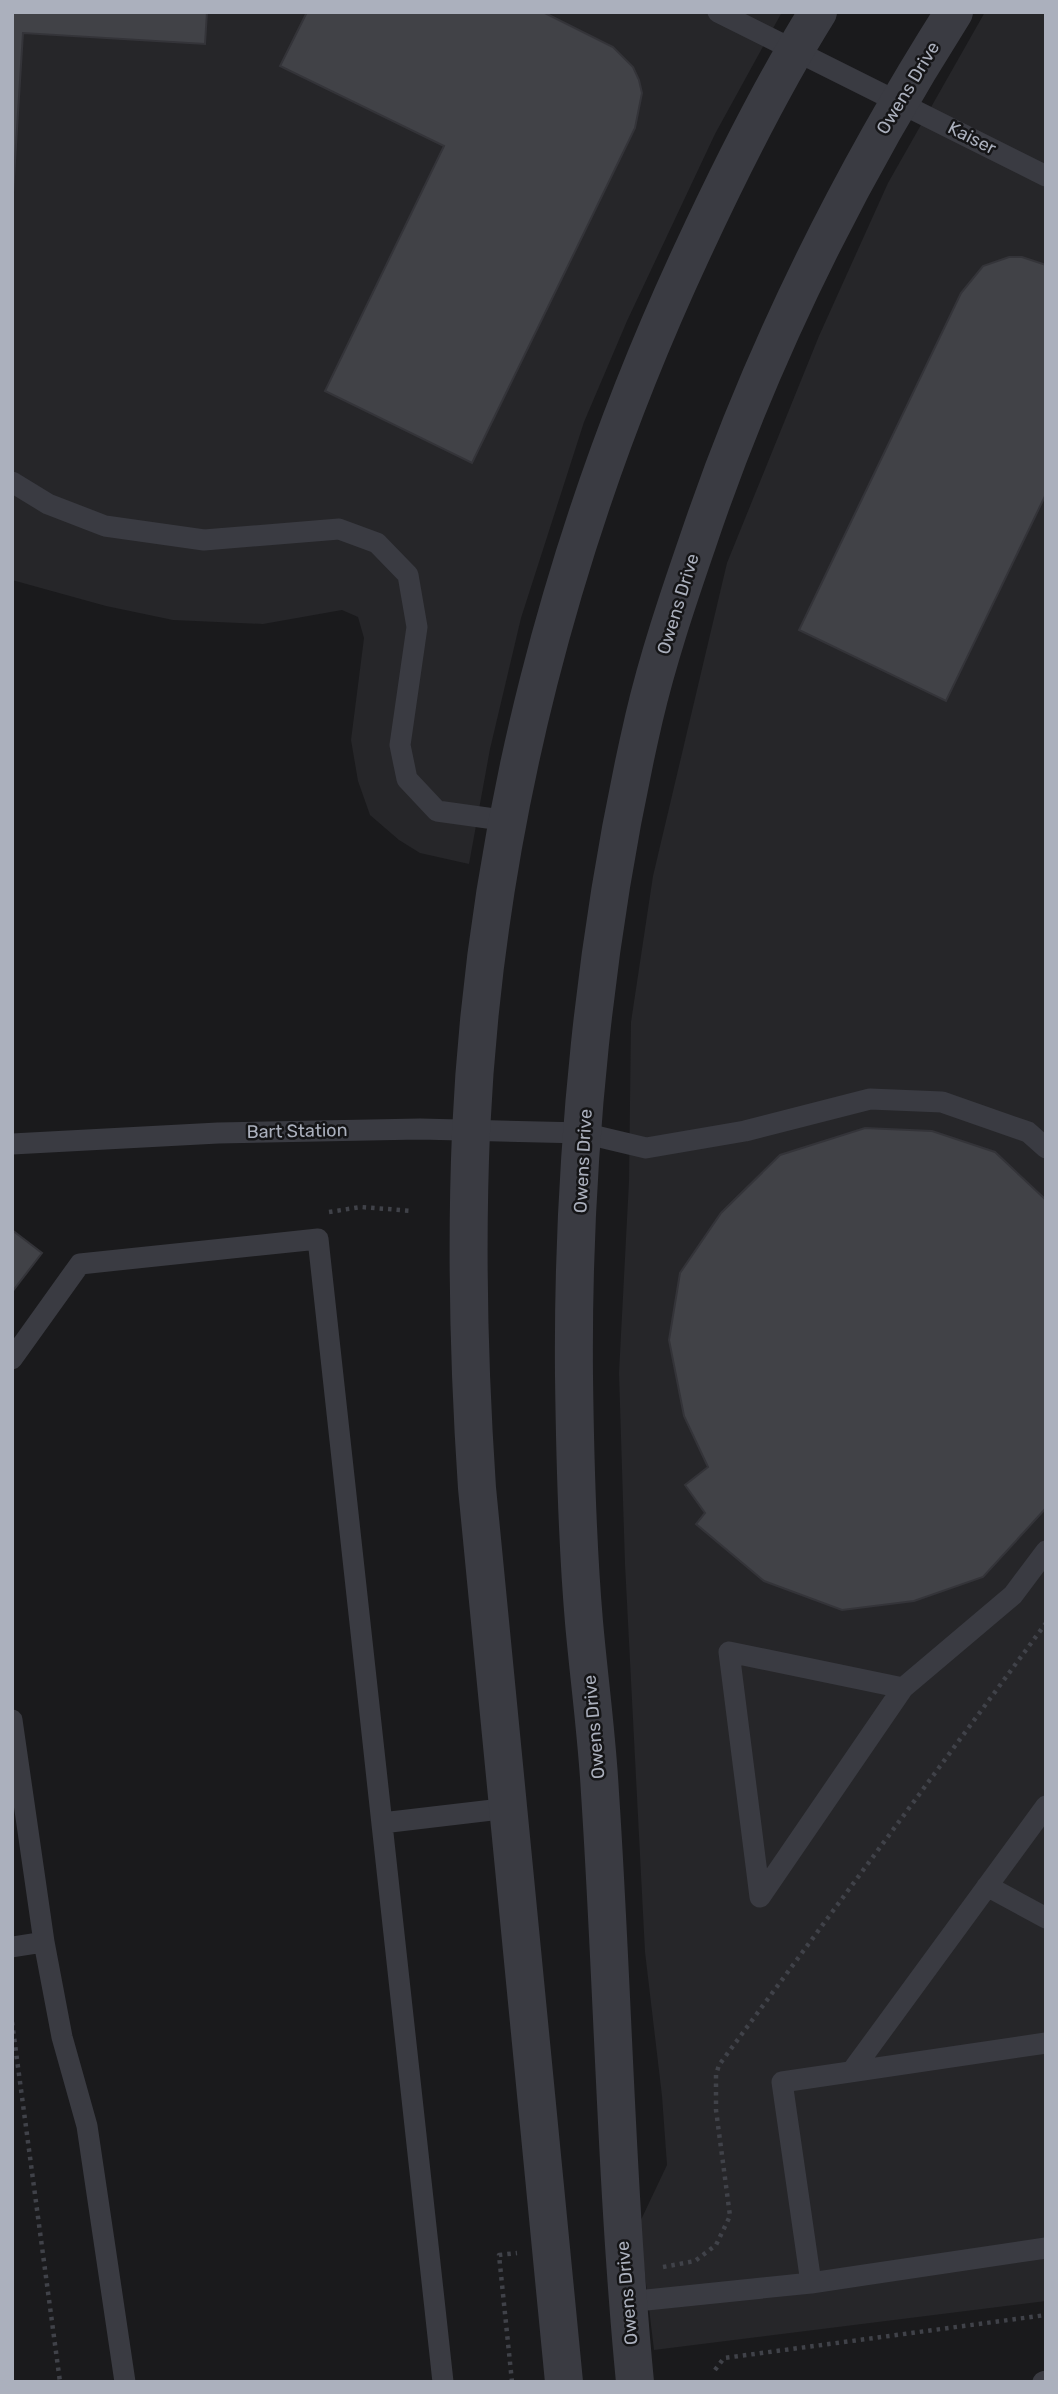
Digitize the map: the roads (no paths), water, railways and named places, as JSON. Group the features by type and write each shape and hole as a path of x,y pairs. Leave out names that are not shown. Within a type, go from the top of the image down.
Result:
{"street":[{"path":"565,2382 477,1488 470,1378 471,1130 480,1023 509,821 542,669 576,546 620,420 670,300 726,178 794,50 818,12"},
{"name":"Owens Drive","path":"635,2382 627,2302 600,1788 583,1616 574,1372 583,1133 597,980 618,843 646,711 682,588 719,479 769,353 830,225 898,101 954,12"}],"lane":[{"name":"Kaiser","path":"718,12 1046,176"},
{"path":"12,482 48,504 105,526 204,540 338,529 377,542 408,575 417,626 400,745 407,779 437,811 509,821"},
{"name":"Bart Station","path":"12,1144 218,1133 471,1130 583,1133 646,1148 745,1130 870,1098 942,1102 1028,1132 1046,1148"},
{"path":"12,1359 80,1265 318,1238 443,2382"},
{"path":"903,1688 729,1652 760,1897 903,1688 1013,1595 1046,1551"},
{"path":"12,1720 44,1942 62,2037 87,2126 125,2382"},
{"path":"852,2071 1046,1806"},
{"path":"382,1823 510,1808"},
{"path":"987,1886 1046,1918"},
{"path":"12,1947 44,1942"},
{"path":"811,2283 782,2082 1046,2043"},
{"path":"627,2302 811,2283 1046,2248"}]}
